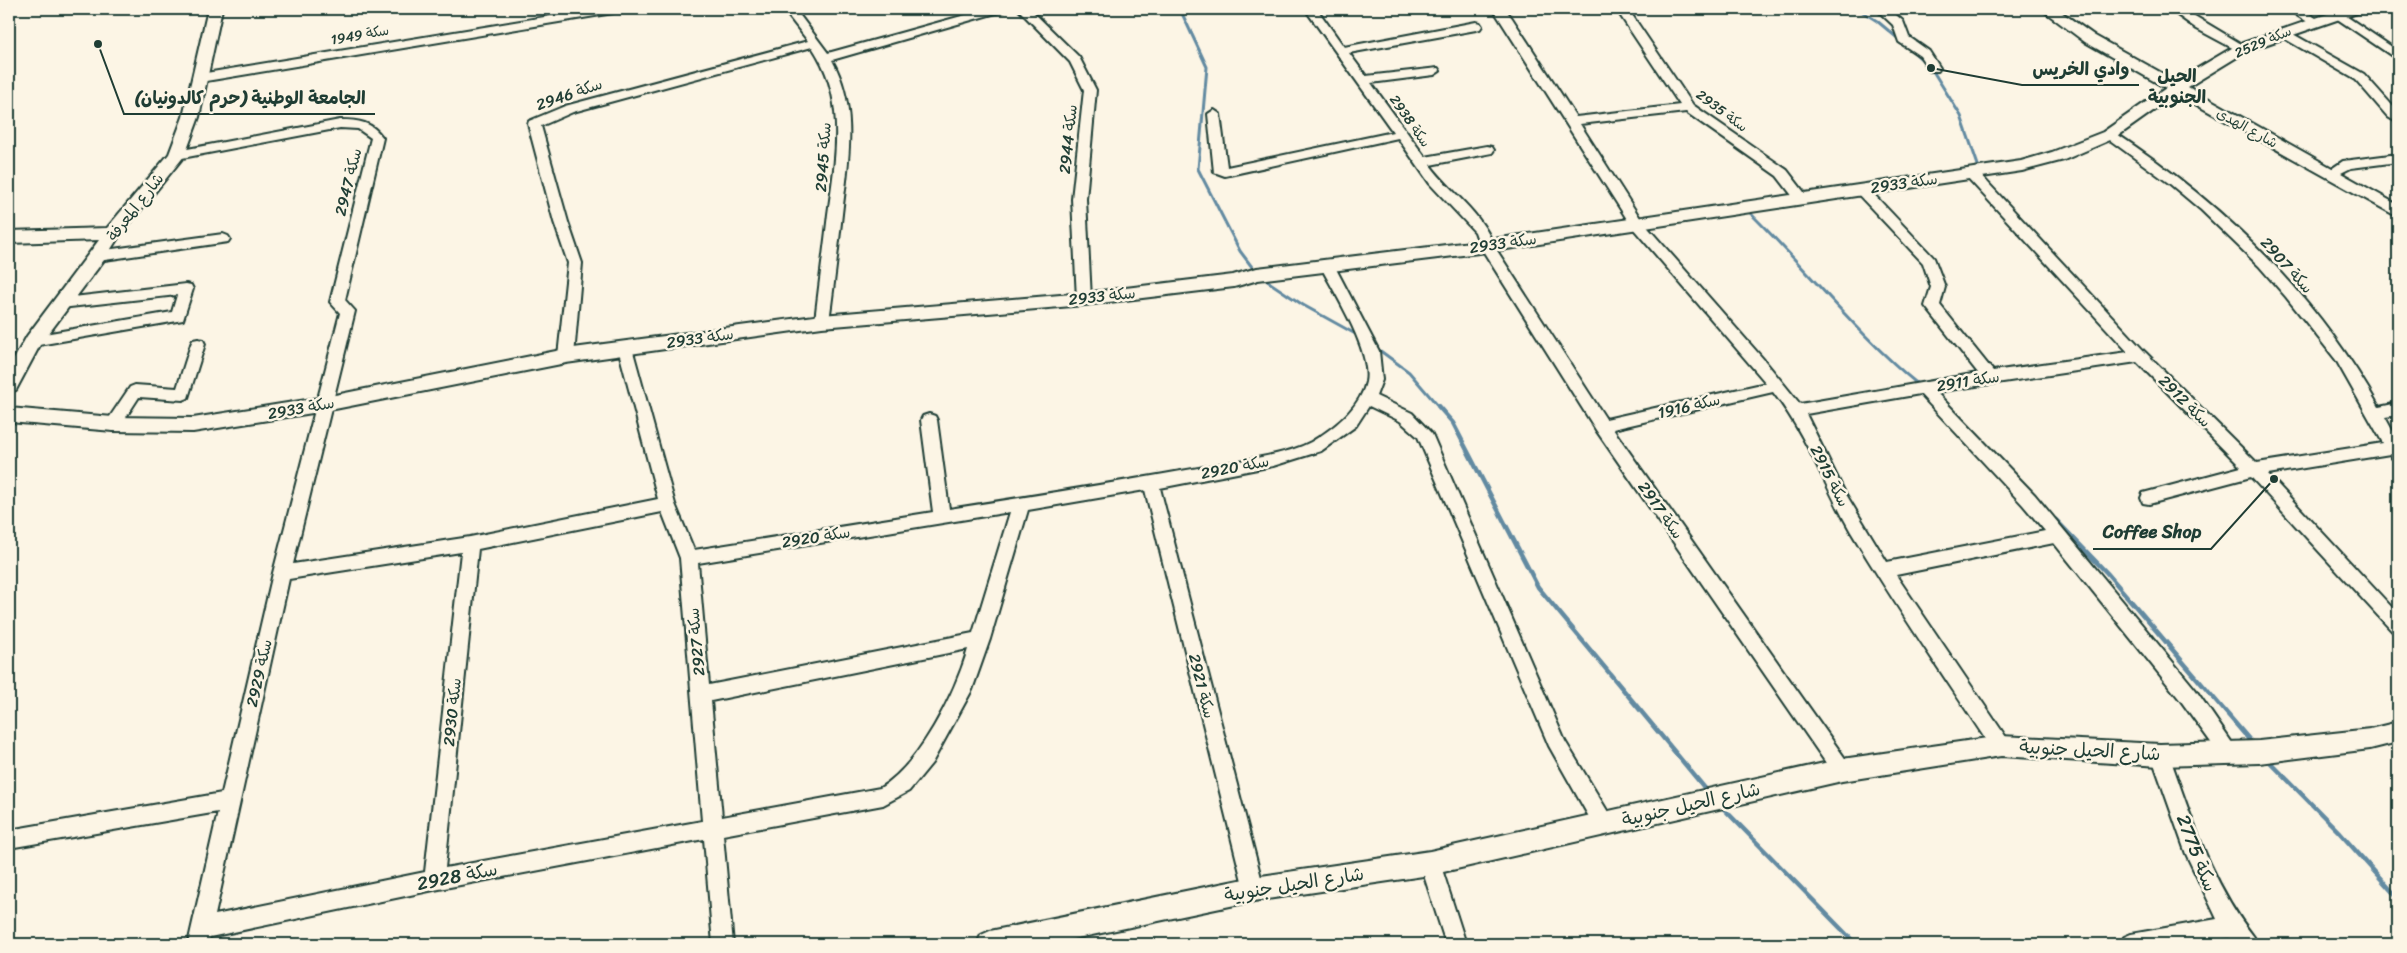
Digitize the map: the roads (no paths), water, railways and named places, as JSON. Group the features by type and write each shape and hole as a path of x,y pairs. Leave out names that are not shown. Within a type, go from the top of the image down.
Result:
{"street":[{"name":"شارع المعرفة","path":"9,385 33,341 98,256 112,234 177,154 191,117 215,9"},
{"name":"سكة 1949","path":"200,78 613,9"},
{"name":"سكة 2945","path":"789,9 825,58 841,101 844,144 822,321"},
{"path":"825,58 999,9"},
{"name":"سكة 2944","path":"1024,9 1076,60 1090,90 1079,199 1084,299"},
{"name":"سكة 2938","path":"1311,9 1444,192 1481,230 1487,246"},
{"name":"سكة 2915","path":"1499,9 1508,20 1637,224 1796,410 1838,494 1883,570 2002,746"},
{"name":"سكة 2935","path":"1622,9 1688,108 1782,174 1802,199"},
{"path":"1882,9 1899,24 1903,39 1925,54 1934,68"},
{"name":"شارع الهدى","path":"2048,9 2090,39 2398,212"},
{"path":"2175,9 2201,26 2242,48"},
{"path":"2293,9 2315,21"},
{"name":"سكة 2529","path":"2176,88 2242,48 2315,21 2355,9"},
{"path":"2337,14 2398,56"},
{"path":"1342,51 1476,26"},
{"path":"2284,33 2368,83 2386,108 2398,119"},
{"name":"سكة 2946","path":"566,356 576,263 561,222 534,124 569,109 814,43"},
{"path":"1364,80 1434,71"},
{"name":"سكة 2933","path":"9,415 113,424 193,425 325,404 566,356 822,321 1084,299 1234,281 1257,274 1328,267 1487,246 1972,174 2022,166 2058,156 2109,135 2176,88"},
{"path":"1572,121 1688,108"},
{"path":"1214,114 1219,169 1225,172 1400,134"},
{"name":"سكة 2947","path":"177,154 340,124 360,124 371,129 377,138 337,302 348,311 325,404"},
{"name":"سكة 2907","path":"2109,135 2171,176 2249,248 2318,327 2341,357 2376,413 2396,451"},
{"path":"1421,162 1487,150"},
{"path":"2331,174 2348,164 2398,158"},
{"name":"سكة 2912","path":"1972,174 2140,356 2254,470 2398,626"},
{"path":"1861,189 1929,261 1938,287 1932,306 1988,377"},
{"path":"9,237 112,234"},
{"path":"98,256 223,239"},
{"name":"سكة 2917","path":"1487,246 1602,426 1842,770"},
{"name":"سكة 2920","path":"689,558 1151,483 1294,455 1316,447 1350,422 1367,398 1374,380 1371,351 1328,267"},
{"path":"33,341 178,316 186,289 61,303"},
{"path":"113,424 135,391 183,394 198,344"},
{"name":"سكة 2927","path":"625,348 667,504 689,558 723,944"},
{"name":"سكة 2911","path":"1796,410 1988,377 2140,356"},
{"name":"سكة 1916","path":"1602,426 1777,386"},
{"path":"1923,388 2029,500 2188,695 2230,753"},
{"path":"1367,398 1406,417 1424,434 1558,746 1604,824"},
{"name":"سكة 2929","path":"200,936 282,573 325,404"},
{"path":"2376,413 2398,409"},
{"path":"929,420 942,517"},
{"path":"2149,498 2254,470 2396,451"},
{"name":"سكة 2921","path":"1151,483 1254,889"},
{"path":"282,573 470,544 667,504"},
{"name":"سكة 2928","path":"200,936 434,880 883,796 902,785 925,757 963,690 981,639 1021,504"},
{"path":"1883,570 2058,535"},
{"name":"سكة 2930","path":"434,880 470,544"},
{"path":"701,695 981,639"},
{"name":"شارع الحيل جنوبية","path":"990,944 1254,889 1430,862 1842,770 2002,746 2160,755 2259,752 2351,741 2398,732"},
{"name":"سكة 2775","path":"2160,755 2211,892 2231,927 2247,944"},
{"path":"9,839 231,800"},
{"path":"1430,862 1456,944"},
{"path":"2131,944 2231,927"}],"waterway":[{"path":"1180,9 1207,67 1198,169 1240,251 1255,271"},
{"path":"1858,9 1877,21 1901,41"},
{"path":"1908,47 1931,68 1961,116 1980,171"},
{"path":"1746,209 1852,322 1920,386"},
{"path":"1260,276 1303,305 1359,336"},
{"path":"1375,347 1409,372 1439,407"},
{"path":"1438,406 1453,423 1538,587 1708,792"},
{"path":"2056,520 2107,573 2253,744"},
{"path":"2266,758 2339,832 2398,898"},
{"path":"1721,806 1856,944"}],"place":[{"name":"الجامعة الوطنية (حرم كالدونيان)","path":"98,44"},
{"name":"وادي الخريس","path":"1931,68"},
{"name":"Coffee Shop","path":"2274,479"}],"district":[{"name":"الحيل الجنوبية","path":"2177,86"}]}
